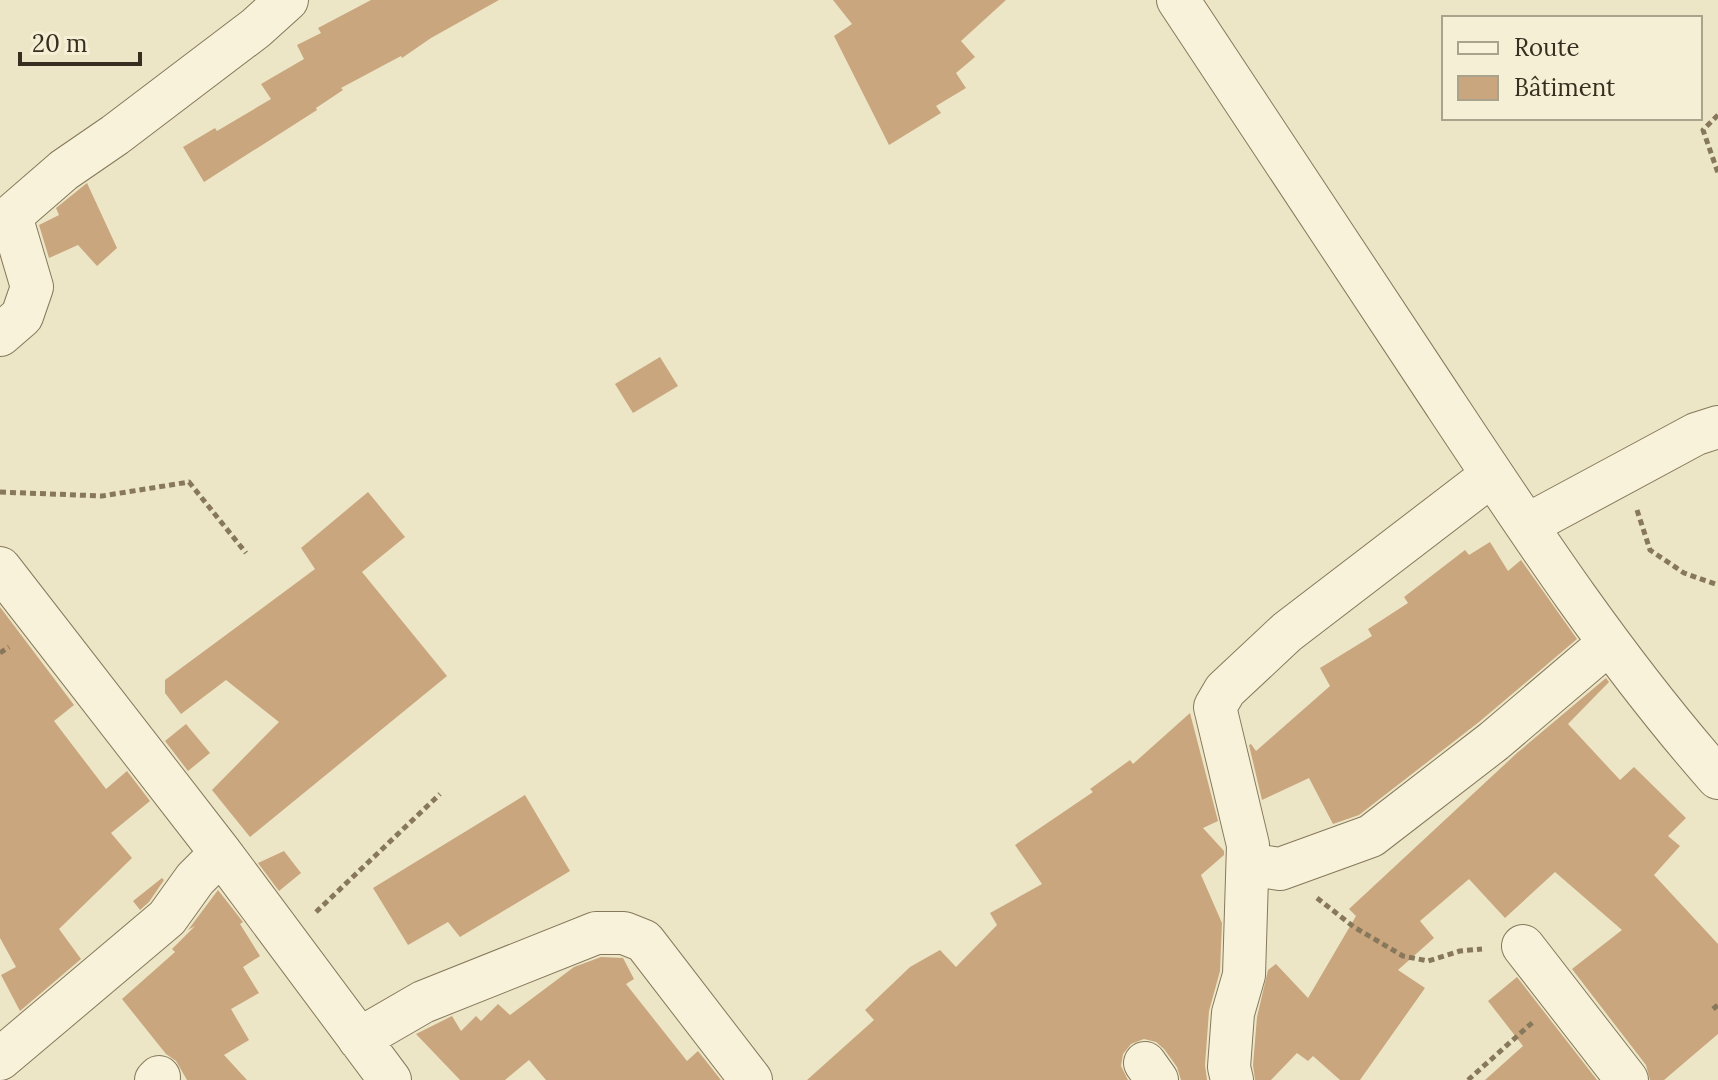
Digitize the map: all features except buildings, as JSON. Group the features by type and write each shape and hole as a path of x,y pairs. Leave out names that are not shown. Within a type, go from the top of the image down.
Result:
{"street":[{"path":"0,335 22,316 32,287 11,216 64,170 115,135 255,14 287,0"},
{"path":"1178,0 1492,475 1608,644 1671,725 1718,778"},
{"path":"1527,525 1696,434 1718,427"},
{"path":"1232,1080 1229,1067 1233,1013 1244,975 1264,867 1248,845 1215,707 1225,690 1287,632 1492,475"},
{"path":"0,568 221,853 390,1080"},
{"path":"1264,867 1371,836 1494,741 1608,644"},
{"path":"0,1059 167,918 195,879 221,853"},
{"path":"359,1039 423,1002 596,933 624,933 644,941 751,1080"},
{"path":"1523,946 1627,1080"}],"path":[{"path":"1718,115 1703,130 1718,173"},
{"path":"1625,471 1650,550 1684,573 1718,585"},
{"path":"0,492 102,496 189,482 246,553"},
{"path":"286,941 440,794"},
{"path":"1264,867 1403,956 1428,961 1460,951 1523,946"},
{"path":"1468,1080 1519,1037 1562,993"}]}
